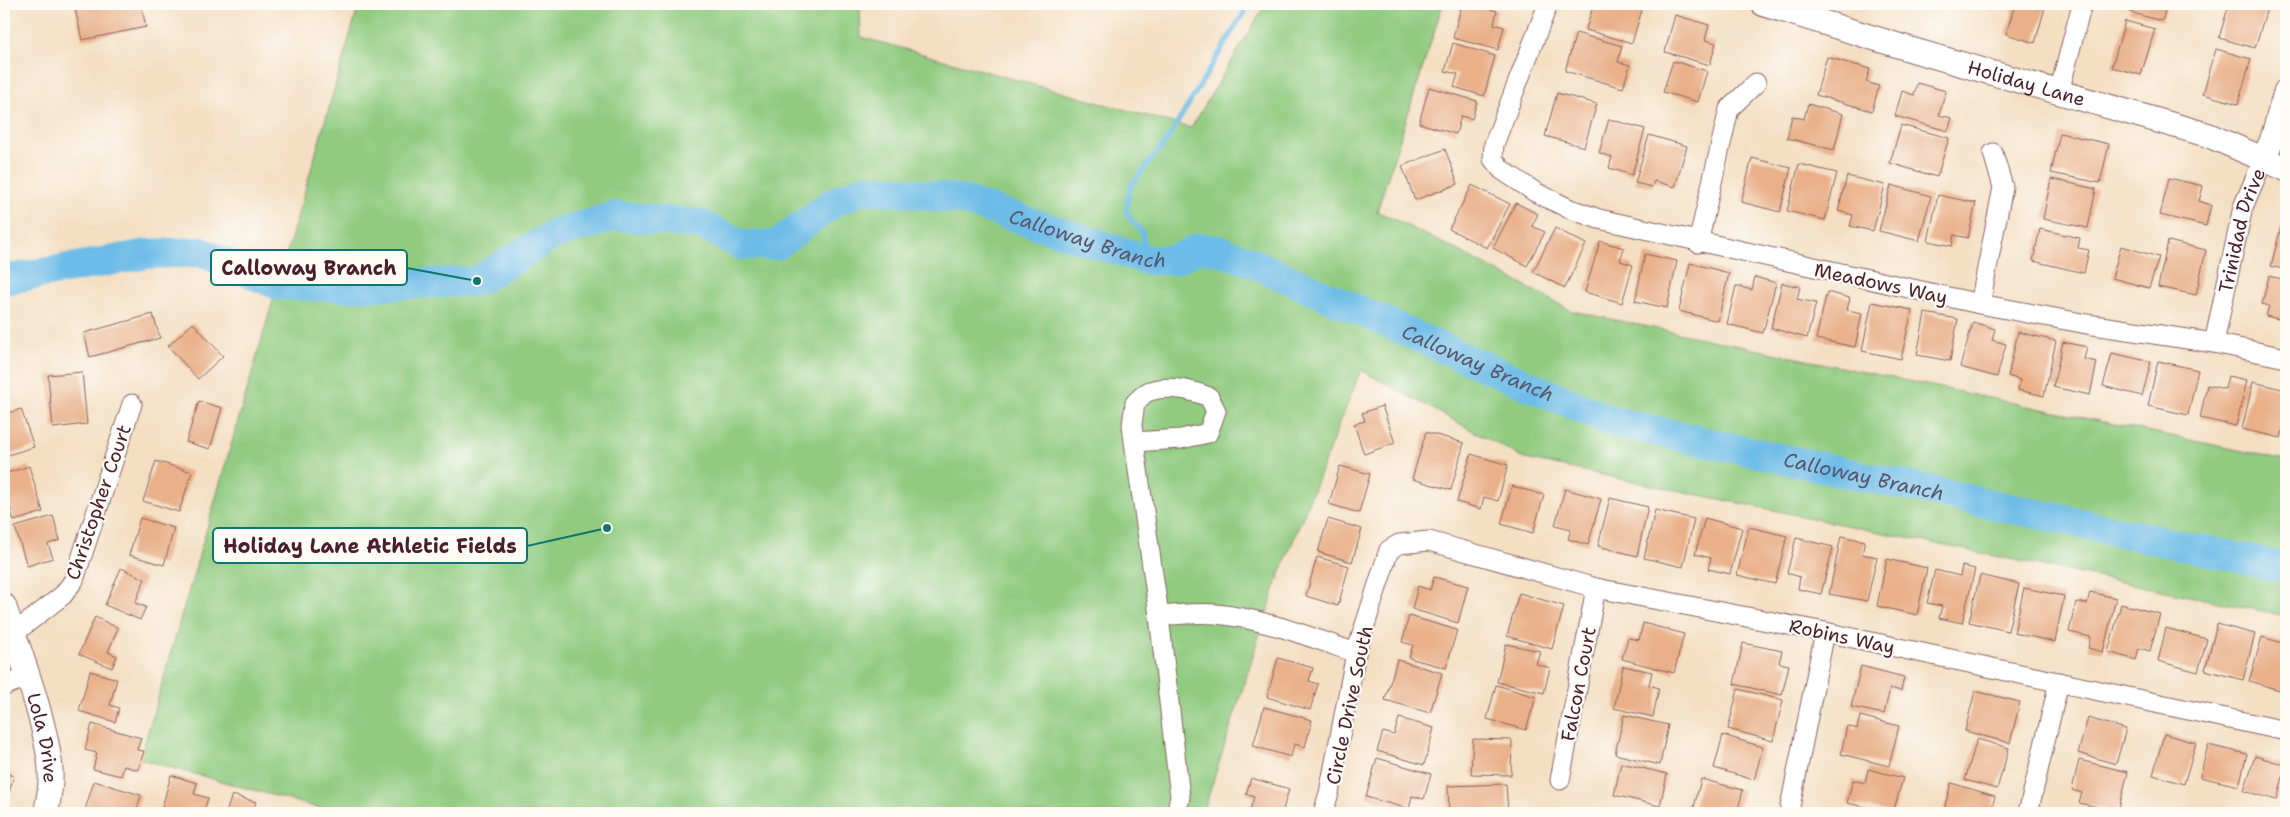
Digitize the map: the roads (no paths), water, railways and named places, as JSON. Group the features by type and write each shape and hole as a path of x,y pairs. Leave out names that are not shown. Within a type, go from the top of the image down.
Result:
{"street":[{"name":"Meadows Way","path":"1548,4 1494,144 1493,159 1502,170 1535,192 1570,209 1599,219 1698,243 1980,304 2087,324 2214,342 2286,358"},
{"name":"Holiday Lane","path":"1763,4 1916,51 2208,136 2264,158 2286,169"},
{"path":"2059,92 2082,4"},
{"path":"1698,243 1729,109 1756,83"},
{"name":"Trinidad Drive","path":"2214,342 2243,207 2272,140 2286,91"},
{"path":"1980,304 2002,187 1993,153"},
{"name":"Christopher Court","path":"13,634 63,595 74,580 132,404"},
{"path":"1134,442 1159,616 1180,797 1176,813"},
{"name":"Robins Way","path":"1399,544 1429,541 1596,588 1825,632 2286,731"},
{"name":"Circle Drive South","path":"1323,813 1330,793 1356,653 1389,550 1399,544"},
{"name":"Falcon Court","path":"1560,780 1596,588"},
{"name":"Lola Drive","path":"4,606 45,736 50,765 50,792 46,813"},
{"path":"1159,616 1215,614 1275,626 1356,653"},
{"path":"1790,807 1825,632"},
{"path":"4,686 27,677"},
{"path":"2028,813 2059,682"}],"waterway":[{"path":"1132,255 1137,253 1144,243 1142,232 1126,213 1132,184 1166,142 1249,4"},
{"name":"Calloway Branch","path":"4,280 147,254 201,252 278,285 345,287 477,281 555,234 616,216 700,224 742,245 777,245 834,202 864,189 896,191 963,200 1147,260 1174,260 1199,248 1218,250 1244,259 1614,422 2286,568"}],"place":[{"name":"Calloway Branch","path":"477,281"},
{"name":"Holiday Lane Athletic Fields","path":"607,528"}]}
